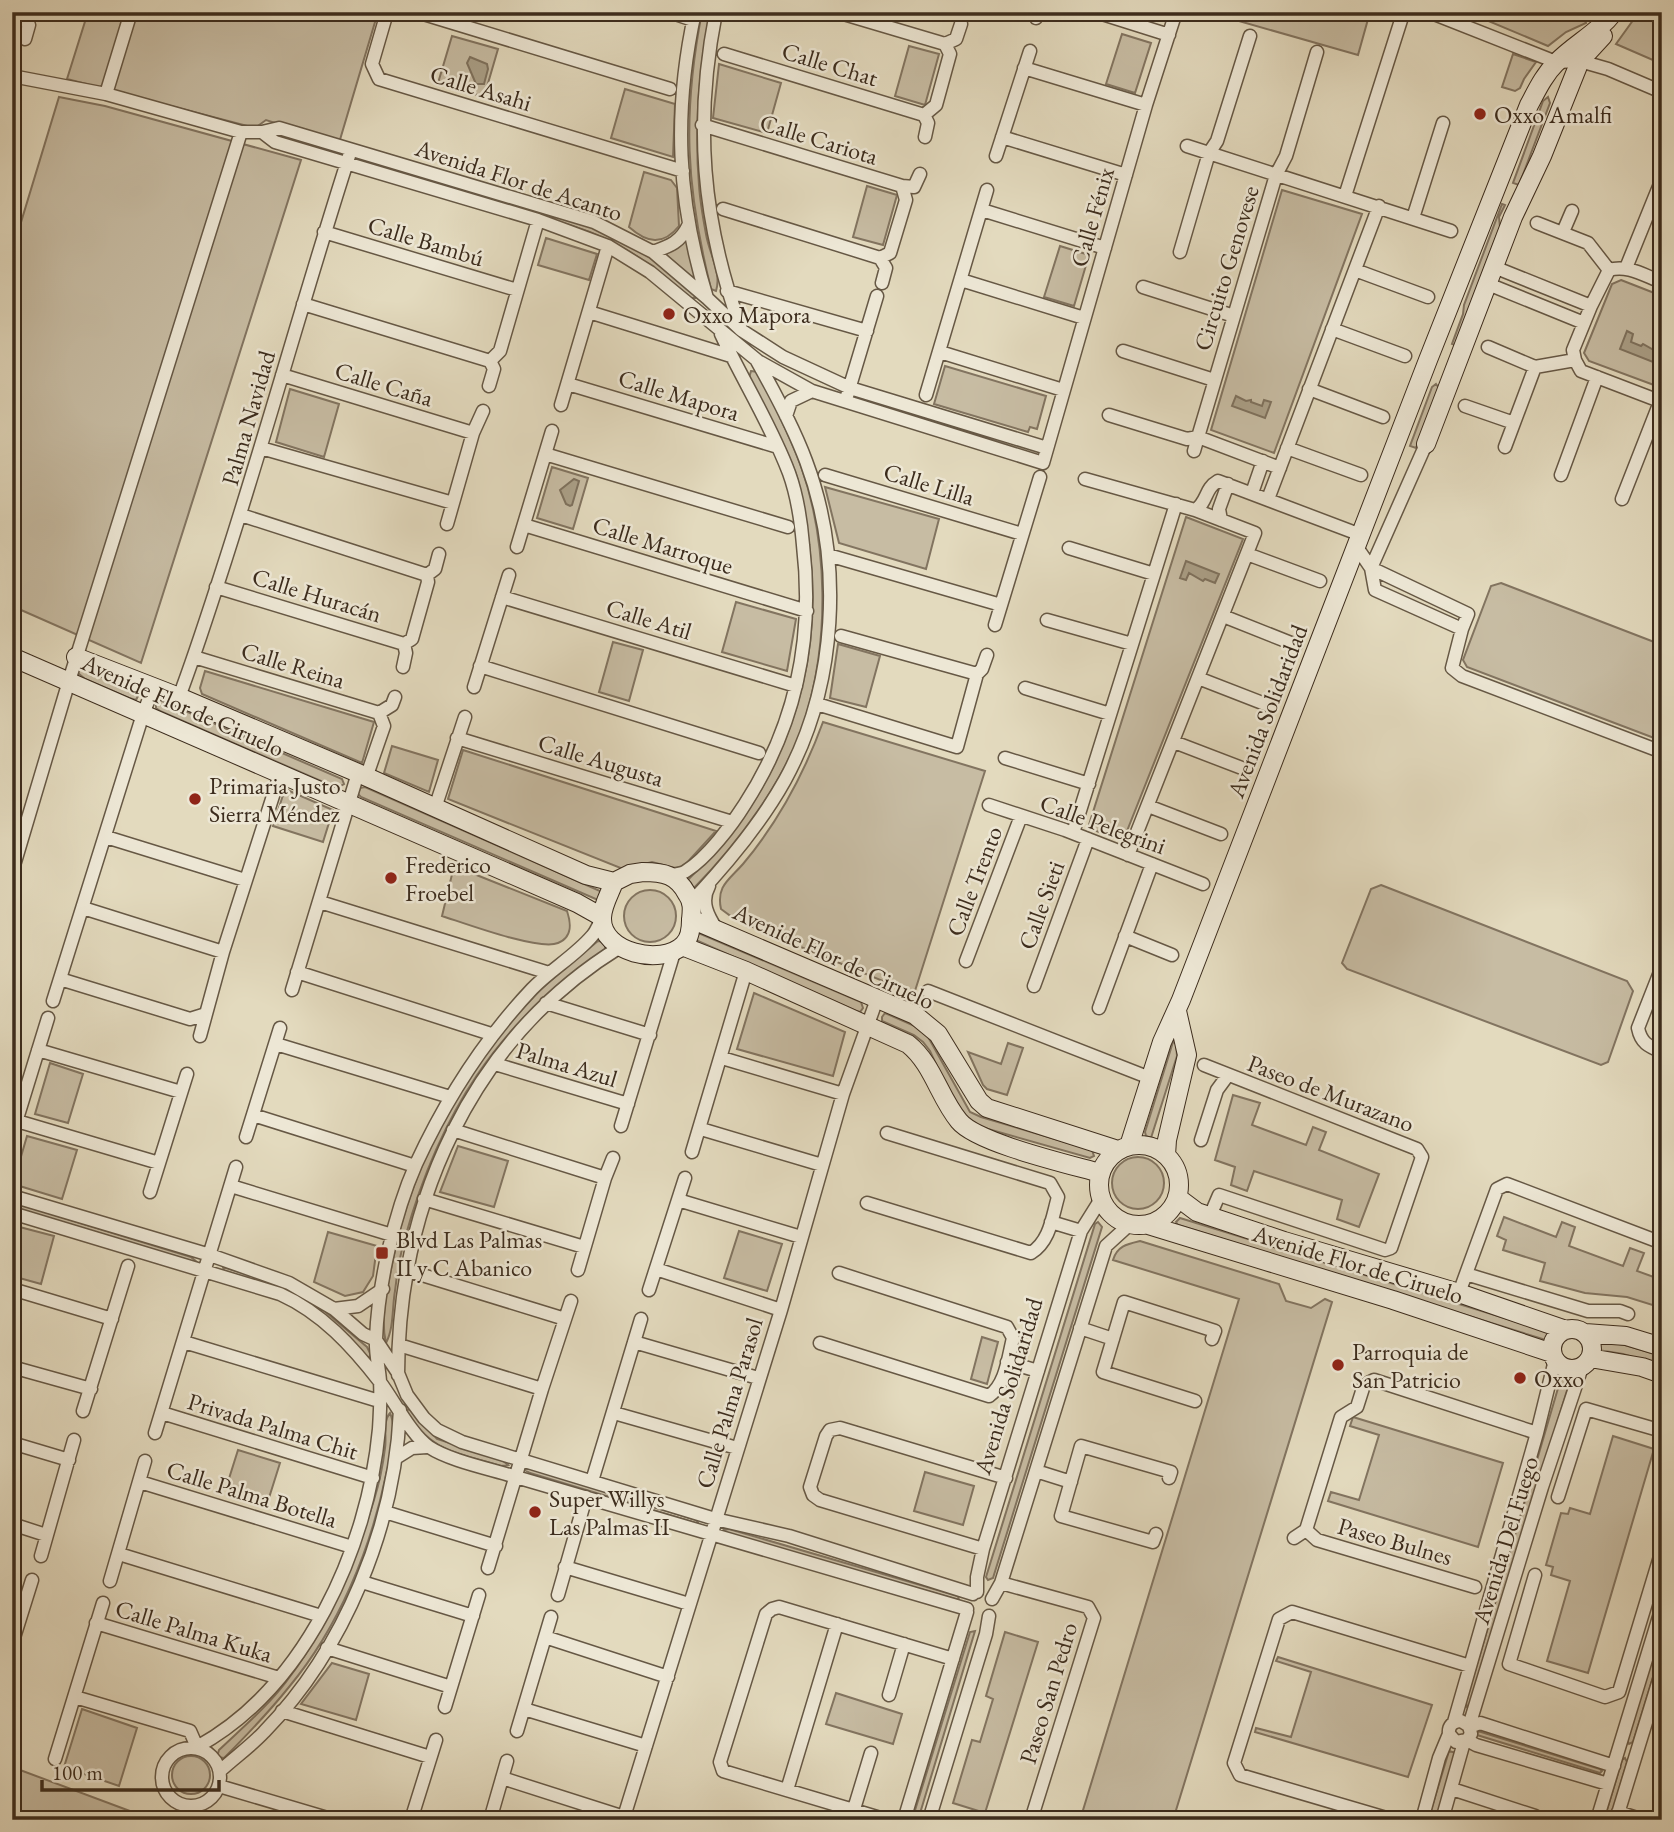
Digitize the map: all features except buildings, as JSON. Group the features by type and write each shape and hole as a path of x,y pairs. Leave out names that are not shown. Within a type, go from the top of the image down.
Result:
{"main road":[{"name":"Avenida Solidaridad","path":"1124,1148 1530,104 1541,80 1556,62 1596,31 1614,12"},
{"path":"1426,444 1491,276 1580,61 1612,28 1623,12"},
{"name":"Avenida Solidaridad","path":"1402,429 1411,420 1423,387 1433,375 1457,362"},
{"name":"Avenide Flor de Ciruelo","path":"12,657 578,903 602,918"},
{"name":"Avenide Flor de Ciruelo","path":"76,657 179,697 586,875 614,882"},
{"path":"643,872 671,875 680,881 692,910 688,938 679,948 656,954 642,954 620,947 607,935 602,918 614,882 630,874 643,872"},
{"name":"Avenide Flor de Ciruelo","path":"692,910 717,930 915,1015 930,1025 947,1047 979,1101 987,1108 1124,1148"},
{"name":"Avenide Flor de Ciruelo","path":"679,948 747,971 897,1037 919,1053 952,1112 971,1132 1100,1173"},
{"path":"1166,1155 1149,1146 1124,1148 1110,1157 1100,1173 1098,1187 1107,1210 1129,1225 1147,1224 1166,1215 1177,1197 1177,1175 1166,1155 1167,1140 1187,1055 1177,1011"},
{"name":"Avenide Flor de Ciruelo","path":"1177,1197 1197,1212 1213,1210 1463,1282 1566,1330"},
{"name":"Avenide Flor de Ciruelo","path":"1147,1224 1418,1308 1554,1357"},
{"path":"1662,1347 1626,1336 1566,1330 1556,1336 1554,1357 1566,1367 1586,1362 1642,1367 1662,1374"},
{"path":"1585,1333 1592,1346 1586,1362"}],"street":[{"path":"106,94 131,12"},
{"name":"Calle Asahi","path":"391,12 386,16 372,64 379,79 682,171"},
{"path":"417,12 670,89"},
{"path":"669,12 691,16 680,106 682,171 689,224 707,298 719,329 778,446 790,476 806,569 807,611 804,649 791,684 767,769 732,822 712,846 685,873 671,875"},
{"path":"692,910 773,801 823,706 828,637 828,555 814,483 797,437 741,330 727,290 709,214 702,125 709,51 716,12"},
{"path":"837,12 945,44 956,39 961,24"},
{"path":"1096,12 1169,35"},
{"name":"Calle Fénix","path":"1043,463 1146,105 1176,12"},
{"path":"1429,12 1556,62 1580,61 1608,69 1662,92"},
{"path":"20,14 29,26 25,39"},
{"path":"1345,196 1402,17"},
{"path":"1180,252 1209,153 1217,141 1250,36"},
{"path":"925,137 928,123 924,115 936,105 950,54 945,44"},
{"path":"996,156 1030,51"},
{"path":"1187,146 1276,174 1286,156 1318,52"},
{"name":"Calle Chat","path":"724,54 924,115"},
{"path":"1024,68 1146,105"},
{"name":"Avenida Flor de Acanto","path":"12,76 106,94 241,132 262,132 279,128 594,222 653,252 741,330 783,358 850,388 1047,449"},
{"path":"1413,218 1443,122"},
{"name":"Calle Cariota","path":"702,125 902,186 914,187 920,174"},
{"path":"12,872 76,657 241,132"},
{"name":"Avenida Flor de Acanto","path":"262,132 275,142 538,220 608,246 650,272 758,361 812,391 1043,463"},
{"path":"1002,137 1126,175"},
{"name":"Palma Navidad","path":"179,697 241,515 351,149"},
{"name":"Circuito Genovese","path":"1194,451 1276,174 1451,231"},
{"path":"1626,268 1662,179"},
{"name":"Calle Cariota","path":"880,258 890,253 906,200 902,186"},
{"path":"926,395 987,190"},
{"path":"1268,499 1379,206"},
{"path":"723,209 880,258 886,268 882,283"},
{"path":"982,210 1105,248"},
{"path":"1563,232 1572,211"},
{"path":"491,361 500,351 538,220"},
{"path":"1537,223 1588,243 1609,270"},
{"path":"653,252 675,244 689,224"},
{"name":"Calle Bambú","path":"324,232 517,290"},
{"path":"561,405 608,246"},
{"path":"1622,499 1661,402 1581,371 1573,351 1609,270 1616,267 1626,268 1662,282"},
{"path":"1355,270 1428,297"},
{"path":"1491,276 1591,306"},
{"path":"1491,276 1584,323"},
{"path":"961,279 1084,318"},
{"path":"1143,287 1234,316"},
{"path":"727,290 867,331"},
{"path":"845,402 877,296"},
{"path":"303,304 491,361"},
{"path":"589,312 731,356"},
{"path":"1332,329 1405,356"},
{"path":"1488,347 1535,367 1575,360"},
{"path":"1123,351 1214,380"},
{"path":"940,352 1063,390"},
{"path":"489,386 494,369 491,361"},
{"path":"1505,447 1535,367"},
{"name":"Calle Caña","path":"282,375 473,433"},
{"path":"1561,475 1597,377"},
{"name":"Calle Mapora","path":"568,384 778,446"},
{"path":"1309,389 1383,417"},
{"path":"786,416 791,401 812,391"},
{"path":"1465,406 1514,424"},
{"path":"447,524 473,433 484,411"},
{"path":"1110,415 1187,439 1198,437 1280,468"},
{"path":"517,547 552,431"},
{"path":"1371,568 1426,444"},
{"path":"261,448 453,503"},
{"path":"1287,448 1361,475"},
{"path":"545,454 788,527"},
{"path":"1252,493 1263,461"},
{"name":"Calle Lilla","path":"825,475 1022,534"},
{"path":"995,625 1040,477"},
{"path":"1085,479 1176,504 1199,506 1255,533 1128,855"},
{"path":"1199,506 1209,486 1218,481 1343,528 1252,493"},
{"path":"1220,514 1228,484"},
{"path":"1252,493 1359,541 1371,568 1375,590 1462,629"},
{"path":"1073,833 1176,504"},
{"path":"241,515 427,575"},
{"name":"Calle Marroque","path":"524,524 807,611"},
{"path":"1069,548 1154,573"},
{"name":"Calle Huracán","path":"216,587 404,644 412,639 428,582 427,575 435,569 439,554"},
{"path":"1247,554 1320,581"},
{"path":"828,555 1001,605"},
{"path":"1371,568 1468,614 1452,668 1462,676 1662,752"},
{"path":"474,687 509,575"},
{"name":"Calle Atil","path":"502,597 791,684"},
{"path":"1223,616 1296,645"},
{"path":"1047,620 1132,644"},
{"path":"842,636 977,674"},
{"name":"Calle Huracán","path":"403,667 407,653 404,644"},
{"path":"823,706 957,747 977,674 987,656"},
{"name":"Calle Reina","path":"194,657 379,713"},
{"path":"480,666 759,753"},
{"path":"1198,678 1270,706"},
{"path":"1025,688 1110,714"},
{"path":"53,1001 153,689"},
{"path":"292,990 349,803 384,726 379,713 392,705 395,697"},
{"path":"435,808 465,717"},
{"name":"Calle Augusta","path":"457,738 732,822"},
{"path":"1174,742 1247,770"},
{"path":"1004,758 1089,784"},
{"path":"200,1036 223,952 280,774"},
{"name":"Calle Pelegrini","path":"989,805 1073,833 1202,884"},
{"path":"1148,806 1220,834"},
{"name":"Calle Trento","path":"966,961 1021,816"},
{"path":"106,838 245,880"},
{"name":"Calle Sieti","path":"1034,986 1088,839"},
{"path":"1099,1008 1152,864"},
{"path":"711,881 704,894 707,915 717,930"},
{"path":"320,902 549,972"},
{"path":"83,908 223,952"},
{"path":"75,1697 190,1731 197,1747 214,1758 220,1771 219,1786 213,1796 204,1804 192,1806 180,1804 170,1797 163,1786 162,1774 166,1762 174,1753 197,1747 221,1734 245,1716 279,1678 321,1616 352,1546 373,1478 379,1425 380,1382 376,1340 383,1289 392,1235 415,1167 450,1097 491,1034 549,972 593,936 602,918"},
{"path":"1125,936 1172,955"},
{"path":"220,1771 264,1733 318,1664 362,1583 385,1512 396,1458 400,1412 399,1345 406,1270 425,1199 453,1130 520,1030 568,982 620,947"},
{"name":"Palma Azul","path":"621,1126 679,948"},
{"path":"1662,967 1638,1028 1640,1039 1662,1052"},
{"path":"692,1152 747,971"},
{"path":"297,972 491,1034"},
{"path":"60,979 190,1019 206,1014"},
{"path":"928,991 1150,1078"},
{"name":"Calle Palma Parasol","path":"624,1818 780,1310 843,1094 877,999"},
{"path":"546,1003 650,1035"},
{"path":"12,1135 48,1018"},
{"path":"246,1137 280,1028"},
{"path":"276,1044 450,1097"},
{"path":"38,1050 181,1092"},
{"path":"722,1058 843,1094"},
{"name":"Palma Azul","path":"495,1064 628,1104"},
{"name":"Paseo de Murazano","path":"1204,1065 1417,1149 1422,1157 1395,1242 1391,1248 1385,1250 1219,1195 1213,1210"},
{"path":"150,1192 187,1073"},
{"name":"Paseo de Murazano","path":"1201,1140 1217,1090 1228,1075"},
{"path":"253,1115 415,1167"},
{"path":"17,1121 159,1163"},
{"path":"701,1129 822,1165"},
{"path":"453,1130 605,1178"},
{"path":"867,1203 1031,1253 1044,1245 1051,1222 1058,1197 1050,1183 887,1133"},
{"path":"578,1270 613,1158"},
{"name":"Privada Palma Chit","path":"155,1433 236,1167"},
{"path":"649,1290 685,1178"},
{"path":"1629,1314 1619,1311 1588,1311 1463,1282 1497,1189 1507,1184 1662,1243"},
{"path":"230,1186 392,1235"},
{"path":"12,1196 210,1255 289,1283 334,1309 363,1334 376,1340 398,1373 407,1395 424,1418 437,1430 462,1442 715,1519 789,1536 975,1593 986,1594 992,1599"},
{"path":"425,1199 584,1247"},
{"name":"Avenida Solidaridad","path":"975,1593 977,1547 1006,1478 1081,1231 1101,1199"},
{"path":"678,1200 801,1237"},
{"path":"12,1213 280,1294 304,1305 336,1331 380,1382 427,1447"},
{"path":"1051,1222 1081,1231"},
{"path":"929,1820 986,1634 993,1608 992,1599 1000,1583 1106,1246 1129,1225"},
{"path":"83,1411 128,1266"},
{"path":"656,1269 780,1310"},
{"path":"406,1270 565,1319"},
{"path":"820,1343 989,1396 998,1389 1007,1362 1013,1338 1007,1327 839,1273"},
{"path":"12,1289 112,1319"},
{"path":"334,1309 358,1306 383,1289"},
{"path":"488,1568 571,1301"},
{"path":"1195,1401 1099,1371 1113,1339 1119,1301 1214,1331 1212,1339"},
{"path":"592,1481 641,1319"},
{"path":"1080,1328 1113,1339"},
{"path":"184,1342 349,1386 379,1401"},
{"path":"634,1342 758,1378"},
{"path":"399,1345 542,1389"},
{"name":"Avenida Del Fuego","path":"1422,1820 1439,1758 1451,1728 1465,1664 1554,1357"},
{"path":"1007,1362 1038,1371"},
{"name":"Avenida Del Fuego","path":"1442,1820 1456,1790 1468,1734 1542,1488 1580,1407 1586,1362"},
{"path":"12,1367 91,1389"},
{"name":"Paseo Bulnes","path":"1294,1538 1306,1530 1341,1417 1357,1407 1364,1385 1374,1380 1533,1432"},
{"path":"1558,1497 1580,1407 1662,1431"},
{"name":"Privada Palma Chit","path":"162,1413 373,1478"},
{"path":"614,1413 737,1448"},
{"path":"977,1547 820,1500 813,1495 810,1487 826,1436 831,1430 840,1428 1006,1478"},
{"path":"41,1556 75,1440"},
{"path":"12,1443 69,1460"},
{"path":"1156,1534 1153,1542 1057,1515 1071,1482 1075,1444 1171,1472 1169,1478"},
{"path":"396,1458 412,1448 427,1447 459,1460 967,1611 976,1619 989,1616"},
{"name":"Calle Palma Botella","path":"110,1581 145,1461"},
{"path":"1036,1471 1071,1482"},
{"name":"Calle Palma Botella","path":"140,1482 352,1546"},
{"path":"558,1595 586,1497"},
{"path":"385,1512 496,1546"},
{"path":"12,1524 47,1535"},
{"name":"Paseo Bulnes","path":"1306,1530 1317,1540 1475,1587"},
{"path":"1535,1575 1509,1664 1605,1697 1619,1692 1662,1550"},
{"path":"120,1554 321,1616"},
{"path":"565,1567 689,1604"},
{"path":"12,1644 19,1600 32,1580"},
{"path":"362,1583 473,1616"},
{"name":"Paseo San Pedro","path":"1000,1583 1088,1607 1094,1618 1031,1820"},
{"path":"904,1820 953,1660 967,1611 967,1601 975,1593"},
{"path":"445,1707 479,1595"},
{"name":"Calle Palma Kuka","path":"55,1759 103,1603"},
{"path":"887,1820 723,1770 720,1762 766,1614 779,1607 953,1660"},
{"path":"1597,1820 1662,1607"},
{"path":"1393,1820 1240,1775 1234,1763 1279,1619 1292,1612 1465,1664"},
{"path":"517,1731 551,1617"},
{"name":"Calle Palma Kuka","path":"96,1623 279,1678"},
{"path":"787,1790 837,1624"},
{"path":"545,1637 668,1676"},
{"path":"889,1695 904,1644"},
{"path":"327,1648 451,1687"},
{"path":"1637,1818 1617,1816 1662,1670"},
{"path":"524,1709 646,1746"},
{"path":"282,1711 430,1757"},
{"path":"1608,1784 1476,1745 1468,1734 1461,1721 1451,1728 1456,1742 1468,1734 1480,1723 1614,1766"},
{"path":"411,1820 436,1740"},
{"path":"1620,1748 1636,1754"},
{"path":"854,1809 871,1752"},
{"path":"490,1820 507,1762"},
{"path":"502,1778 624,1818"},
{"path":"219,1786 334,1820"},
{"path":"1456,1790 1535,1815 1538,1820"},
{"path":"711,1820 727,1820"}],"shaded area":[{"path":"88,12 378,12 339,143 266,120 255,128 67,79"},
{"path":"702,12 710,12 698,98 698,163 704,222 717,277 716,291 711,289 696,218 690,151 691,85"},
{"path":"1226,12 1370,12 1358,55 1225,17"},
{"path":"1467,12 1571,12 1584,18 1586,23 1566,32 1548,46"},
{"path":"1639,12 1662,12 1662,64 1616,44"},
{"path":"1122,34 1151,43 1135,93 1106,84"},
{"path":"452,36 498,49 484,97 438,83"},
{"path":"909,46 939,54 925,105 895,96"},
{"path":"1513,54 1536,62 1520,88 1515,91 1502,87"},
{"path":"470,57 487,64 484,84 476,84 467,63"},
{"path":"719,64 781,83 767,133 713,118"},
{"path":"625,89 675,104 673,157 611,138"},
{"path":"59,97 105,106 301,160 141,663 12,606 12,252"},
{"path":"1548,97 1550,103 1519,185 1513,183 1543,101"},
{"path":"362,156 533,210 530,212 361,161 358,159"},
{"path":"644,172 671,180 677,188 679,226 661,239 649,239 629,227"},
{"path":"867,186 897,195 883,245 853,237"},
{"path":"1282,190 1362,214 1274,453 1211,430"},
{"path":"1502,204 1505,205 1499,217 1500,227 1455,345 1452,344 1464,305"},
{"path":"552,213 601,231 638,249 694,294 695,298 691,298 657,270 625,249 590,232 548,219 547,214"},
{"path":"546,238 597,254 589,280 538,265"},
{"path":"686,239 696,278 690,276 664,253 674,250"},
{"path":"1060,246 1089,255 1074,306 1044,297"},
{"path":"1621,280 1662,296 1662,388 1589,361 1584,353 1612,284"},
{"path":"1627,331 1633,334 1631,342 1641,346 1643,344 1657,352 1653,362 1620,349"},
{"path":"945,366 1046,396 1037,429 1030,427 1028,432 934,404"},
{"path":"751,371 758,372 782,420 811,499 821,561 822,624 819,656 806,716 787,763 743,831 693,889 687,881 741,821 765,783 780,752 802,688 812,621 810,553 799,484 774,425 749,378"},
{"path":"1436,384 1439,388 1416,448 1410,446 1432,387"},
{"path":"290,389 339,404 324,457 276,442"},
{"path":"1236,396 1262,406 1264,400 1271,402 1265,418 1232,406"},
{"path":"552,467 588,478 573,529 537,518"},
{"path":"574,479 579,481 570,506 566,504 560,490"},
{"path":"825,487 939,519 926,569 839,543"},
{"path":"1186,517 1243,539 1123,841 1088,828"},
{"path":"1186,561 1219,574 1215,583 1205,579 1203,581 1189,573 1186,580 1180,578"},
{"path":"1501,583 1662,645 1662,741 1467,667 1463,660 1491,586"},
{"path":"736,602 796,619 787,671 722,652"},
{"path":"613,642 643,650 629,701 599,692"},
{"path":"838,644 880,656 866,707 830,698"},
{"path":"80,668 87,668 137,690 136,700 85,679 78,673"},
{"path":"205,671 374,722 362,763 202,694 200,688"},
{"path":"160,700 342,779 344,784 337,788 160,711 156,708 156,703"},
{"path":"823,722 985,771 914,994 736,920 721,909 722,889 756,848 779,814 808,760"},
{"path":"392,746 438,760 429,792 384,773"},
{"path":"463,750 716,831 683,867 675,868 652,862 623,869 448,799"},
{"path":"365,787 600,891 602,896 598,900 361,797 358,794 360,788"},
{"path":"285,789 333,810 323,842 273,826"},
{"path":"454,866 567,911 570,925 566,937 558,943 535,943 442,916"},
{"path":"1381,885 1627,981 1633,991 1608,1062 1601,1065 1347,969 1342,963 1371,889"},
{"path":"650,890 660,892 668,898 674,906 674,926 668,934 660,940 650,942 640,940 632,934 626,926 624,916 626,906 632,898 640,892"},
{"path":"696,932 861,1002 863,1008 860,1012 856,1011 698,941 695,939"},
{"path":"598,941 605,942 605,950 533,1008 503,1040 477,1075 455,1112 435,1151 405,1238 392,1324 386,1343 385,1304 401,1227 412,1191 443,1120 484,1055 508,1025 533,997"},
{"path":"754,993 845,1032 833,1076 737,1049"},
{"path":"885,1013 917,1027 927,1035 970,1112 1092,1150 1094,1156 1090,1158 974,1125 955,1106 930,1051 923,1042 914,1035 882,1021"},
{"path":"1173,1042 1176,1043 1177,1056 1151,1138 1146,1136 1145,1132"},
{"path":"1008,1043 1023,1048 1007,1095 987,1089 983,1085 968,1052 1001,1064"},
{"path":"50,1063 83,1074 68,1123 35,1114"},
{"path":"1233,1095 1260,1103 1252,1125 1306,1145 1313,1127 1326,1132 1319,1150 1379,1174 1359,1227 1337,1219 1342,1200 1254,1171 1247,1191 1231,1185 1235,1167 1215,1160"},
{"path":"27,1136 77,1150 62,1199 13,1184"},
{"path":"458,1146 508,1161 494,1207 440,1192"},
{"path":"1138,1157 1148,1159 1156,1165 1162,1173 1162,1193 1156,1201 1148,1207 1138,1209 1128,1207 1120,1201 1114,1193 1112,1183 1114,1173 1120,1165 1128,1159"},
{"path":"12,1202 191,1257 198,1263 12,1207"},
{"path":"1504,1217 1556,1237 1562,1222 1575,1227 1569,1246 1623,1266 1630,1248 1644,1253 1637,1271 1662,1280 1662,1308 1627,1297 1585,1293 1540,1281 1545,1263 1503,1250 1506,1240 1497,1236"},
{"path":"1180,1218 1553,1333 1554,1336 1549,1341 1178,1225 1176,1222"},
{"path":"1098,1222 1102,1227 993,1578 988,1580 986,1577 1095,1224"},
{"path":"12,1225 54,1236 41,1284 12,1276"},
{"path":"739,1231 782,1244 767,1291 724,1278"},
{"path":"328,1232 377,1246 373,1276 363,1292 345,1296 314,1282"},
{"path":"1140,1241 1279,1284 1286,1301 1311,1308 1325,1299 1332,1302 1173,1820 1080,1820 1239,1299 1113,1260 1120,1249"},
{"path":"223,1267 285,1286 309,1298 367,1347 371,1355 368,1358 307,1302 283,1289 224,1271"},
{"path":"982,1337 998,1342 987,1384 971,1379"},
{"path":"1601,1341 1662,1356 1662,1366 1623,1354 1598,1350 1597,1345"},
{"path":"1568,1375 1569,1384 1470,1706 1467,1707 1466,1702 1561,1378"},
{"path":"405,1409 411,1410 437,1439 502,1460 508,1465 501,1466 446,1449 424,1434"},
{"path":"390,1413 393,1444 379,1503 361,1560 337,1614 307,1664 281,1696 224,1758 217,1757 219,1750 263,1709 286,1682 314,1640 338,1595 374,1500 384,1454 386,1421"},
{"path":"1353,1417 1503,1463 1478,1547 1328,1501 1331,1492 1359,1500 1379,1435 1350,1426"},
{"path":"1613,1436 1654,1449 1588,1673 1547,1661 1570,1581 1551,1575 1553,1567 1546,1565 1561,1513 1568,1514 1570,1508 1590,1514"},
{"path":"238,1450 280,1463 268,1501 226,1488"},
{"path":"531,1468 696,1520 699,1524 525,1470"},
{"path":"925,1472 974,1486 963,1525 914,1511"},
{"path":"729,1529 958,1596 959,1600 727,1534 724,1530"},
{"path":"1662,1626 1662,1648 1633,1742 1629,1744 1627,1740"},
{"path":"975,1631 918,1820 912,1820 970,1632"},
{"path":"1005,1632 1038,1642 985,1813 953,1803 972,1740 980,1742 993,1699 986,1696"},
{"path":"1278,1657 1432,1705 1408,1777 1255,1732 1256,1728 1291,1737 1311,1672 1276,1661"},
{"path":"332,1663 369,1674 356,1720 301,1704"},
{"path":"836,1693 902,1714 893,1744 826,1724"},
{"path":"82,1709 137,1728 119,1786 64,1767"},
{"path":"1478,1731 1602,1771 1600,1773 1477,1735"},
{"path":"1449,1751 1456,1753 1436,1820 1428,1820"},
{"path":"191,1756 204,1762 210,1775 204,1788 191,1794 178,1788 172,1775 178,1762"},
{"path":"1625,1758 1627,1762 1610,1820 1604,1820 1622,1760"},
{"path":"12,1767 154,1820 12,1820"}],"place":[{"name":"Oxxo Amalfi","path":"1480,114"},
{"name":"Oxxo Mapora","path":"669,314"},
{"name":"Primaria Justo Sierra Méndez","path":"195,799"},
{"name":"Frederico Froebel","path":"391,878"},
{"name":"Blvd Las Palmas II y C Abanico","path":"382,1253"},
{"name":"Parroquia de San Patricio","path":"1338,1365"},
{"name":"Oxxo","path":"1520,1378"},
{"name":"Super Willys Las Palmas II","path":"535,1512"}]}
